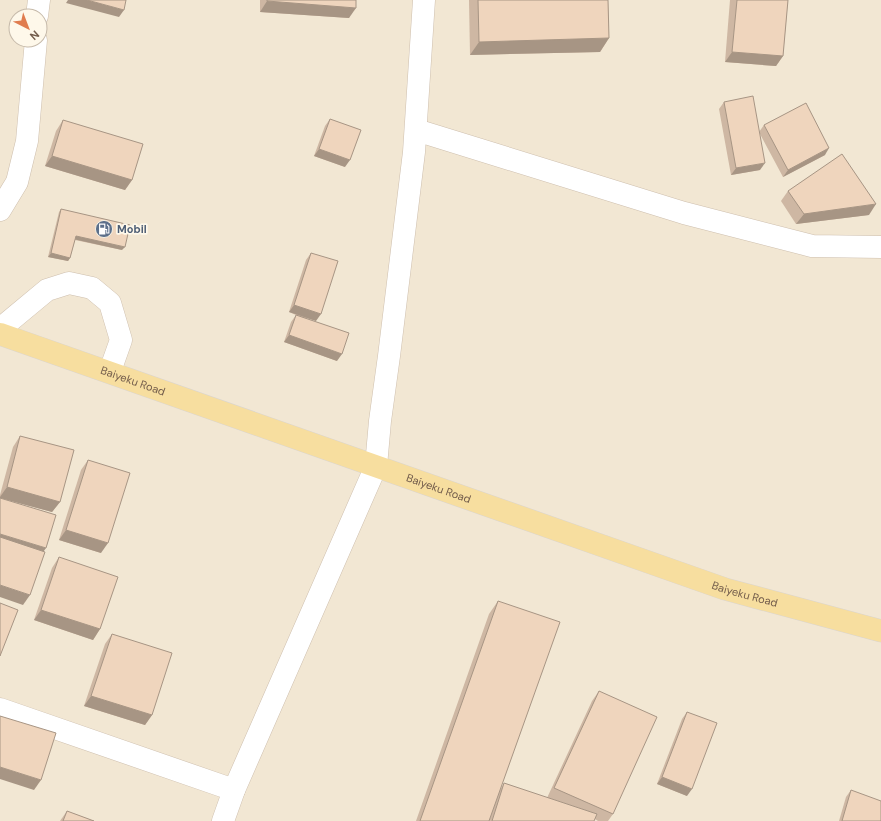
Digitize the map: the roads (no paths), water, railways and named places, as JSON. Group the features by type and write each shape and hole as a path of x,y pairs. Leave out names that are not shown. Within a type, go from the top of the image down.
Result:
{"main road":[{"name":"Baiyeku Road","path":"0,334 110,371 726,589 881,631"}],"street":[{"path":"223,821 234,790 376,466 380,421 414,152 424,0"},
{"path":"0,210 17,182 27,141 35,48"},
{"path":"416,130 684,213 812,246 881,247"},
{"path":"0,329 47,290 69,283 92,288 110,303 121,340 110,371"},
{"path":"0,709 234,790"}],"place":[{"name":"Mobil","path":"104,229"}]}
